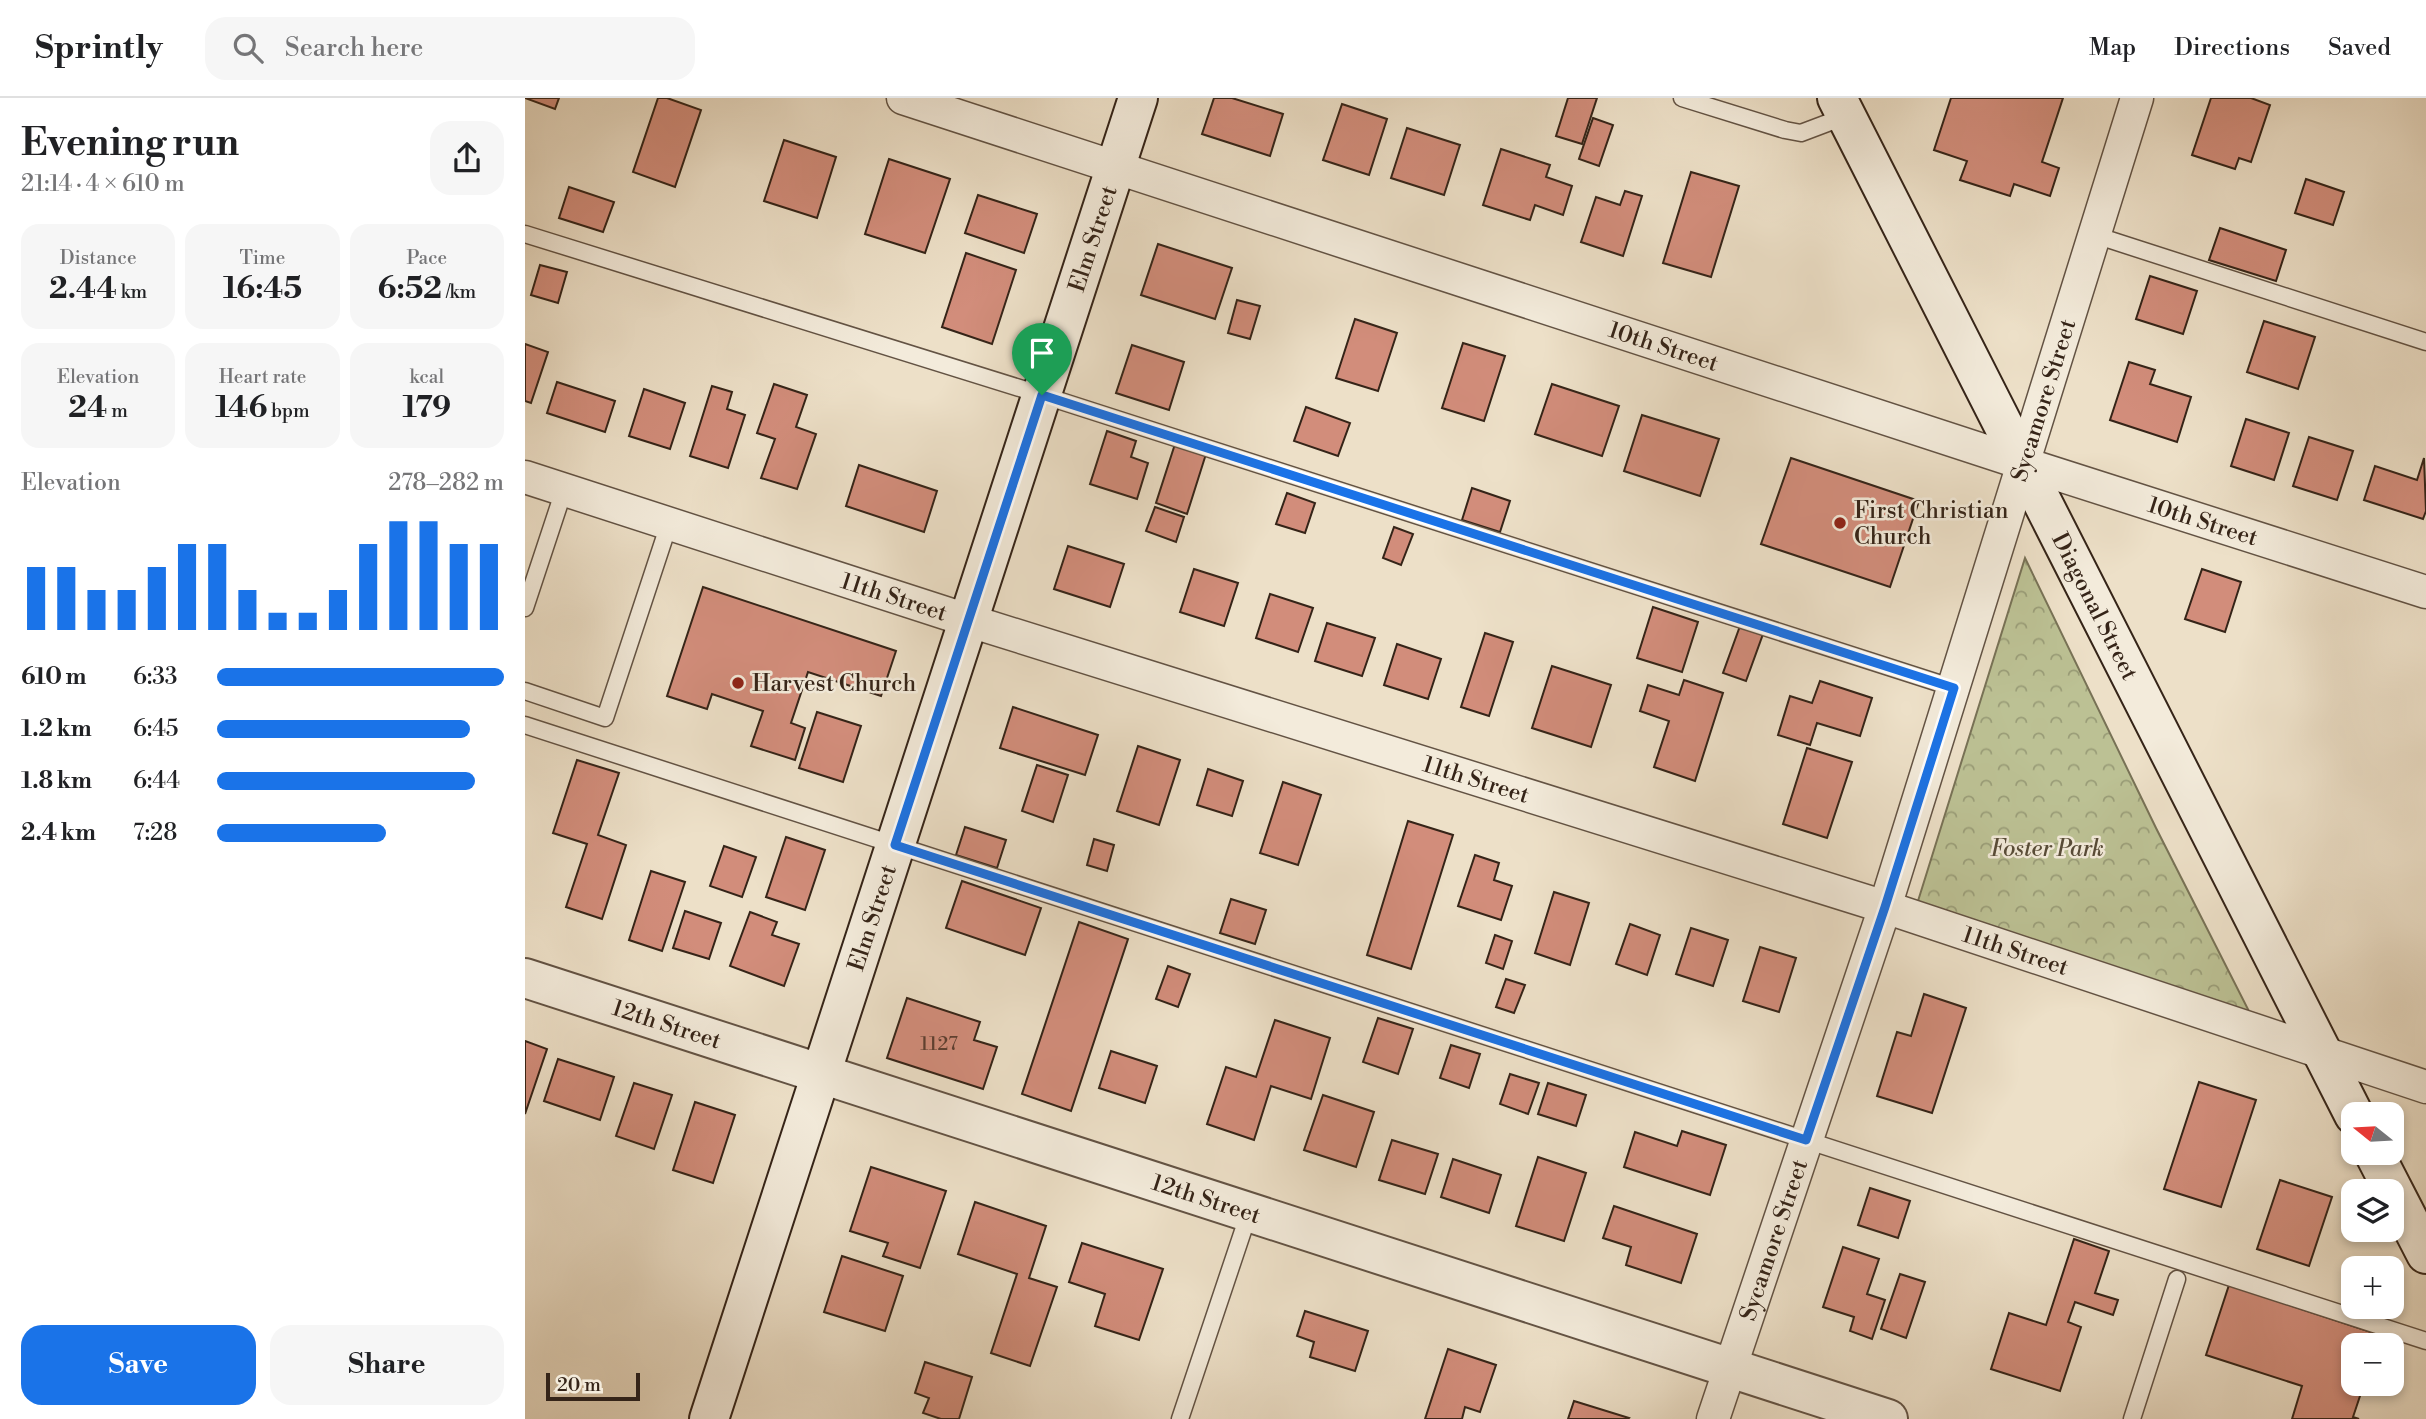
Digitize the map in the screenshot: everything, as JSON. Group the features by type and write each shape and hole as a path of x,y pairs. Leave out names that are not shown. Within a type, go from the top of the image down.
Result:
{"main road":[{"name":"Elm Street","path":"709,1419 1138,98"},
{"name":"Diagonal Street","path":"1841,107 2348,1102"},
{"name":"12th Street","path":"525,978 1888,1419"},
{"path":"2381,1166 2426,1254"}],"street":[{"name":"10th Street","path":"903,98 2426,592"},
{"name":"Sycamore Street","path":"1713,1419 1885,907 2137,98"},
{"name":"11th Street","path":"525,477 969,621 1885,907 2426,1087"}],"lane":[{"path":"1682,98 1785,131 1801,133 1841,107"},
{"path":"525,234 1042,395 1954,688"},
{"path":"2095,235 2426,342"},
{"path":"525,608 564,489"},
{"path":"525,691 605,718 669,524"},
{"path":"525,725 2426,1341"},
{"path":"1180,1419 1249,1213"},
{"path":"2132,1419 2177,1279"}],"green space":[{"name":"Foster Park","path":"2025,558 2156,828 2259,1031 1913,917"}],"building":[{"path":"525,98 559,98 555,109"},
{"path":"658,98 667,98 701,110 675,187 633,172"},
{"path":"1214,98 1232,98 1283,114 1270,156 1202,134"},
{"path":"1568,98 1597,98 1582,144 1556,136"},
{"path":"1951,98 2063,98 2042,162 2059,168 2050,196 2014,184 2010,196 1960,180 1967,161 1934,150"},
{"path":"2211,98 2251,98 2270,105 2251,162 2239,158 2235,169 2192,155"},
{"path":"1342,104 1387,119 1369,175 1323,160"},
{"path":"1593,118 1613,125 1599,166 1579,159"},
{"path":"1407,128 1460,145 1444,195 1391,178"},
{"path":"784,140 836,157 817,218 764,201"},
{"path":"1501,149 1550,165 1546,177 1572,186 1563,215 1535,205 1530,220 1483,205"},
{"path":"889,159 950,179 925,253 865,234"},
{"path":"1691,172 1739,186 1711,277 1663,263"},
{"path":"2306,179 2344,192 2333,225 2295,213"},
{"path":"569,187 614,202 603,232 559,218"},
{"path":"1625,191 1642,196 1623,256 1581,242 1596,197 1620,205"},
{"path":"978,195 1037,214 1024,253 965,233"},
{"path":"2220,228 2286,250 2276,281 2209,260"},
{"path":"1158,244 1232,268 1215,319 1141,295"},
{"path":"966,253 1016,270 992,344 942,327"},
{"path":"540,265 567,272 558,303 531,295"},
{"path":"2150,276 2197,291 2183,334 2136,319"},
{"path":"1237,300 1260,306 1250,339 1228,333"},
{"path":"1355,319 1397,333 1378,391 1336,378"},
{"path":"2264,321 2315,337 2298,389 2247,372"},
{"path":"1463,343 1505,356 1484,421 1442,408"},
{"path":"525,344 548,352 531,403 525,401"},
{"path":"1132,345 1184,362 1169,410 1116,393"},
{"path":"2129,362 2155,370 2150,384 2191,397 2177,442 2110,420"},
{"path":"557,382 615,401 605,432 547,413"},
{"path":"774,384 807,395 796,427 816,434 797,489 761,478 775,439 757,433"},
{"path":"1552,384 1619,406 1602,456 1535,434"},
{"path":"712,386 732,392 727,409 745,415 728,468 690,456"},
{"path":"644,389 685,403 670,449 629,436"},
{"path":"1306,407 1350,423 1338,456 1294,441"},
{"path":"1642,415 1719,439 1700,496 1624,471"},
{"path":"2246,419 2289,433 2274,480 2231,466"},
{"path":"1107,431 1136,441 1131,457 1148,463 1137,499 1090,484"},
{"path":"2309,437 2353,451 2337,500 2293,486"},
{"path":"1175,444 1206,454 1187,514 1156,503"},
{"name":"First Christian Church","path":"1791,458 1919,501 1890,587 1761,544"},
{"path":"2424,458 2426,511 2423,519 2364,500 2375,466 2417,480"},
{"path":"859,465 937,491 924,532 846,506"},
{"path":"1472,488 1510,501 1500,532 1462,520"},
{"path":"1287,493 1315,503 1305,533 1276,524"},
{"path":"1155,507 1184,517 1176,542 1146,531"},
{"path":"1394,527 1413,534 1401,565 1383,558"},
{"path":"1068,546 1124,564 1110,607 1054,589"},
{"path":"1194,569 1238,583 1224,626 1180,612"},
{"path":"2202,569 2241,582 2225,632 2185,619"},
{"name":"Harvest Church","path":"703,587 896,651 881,696 808,672 791,723 805,728 795,760 751,746 763,711 712,694 707,709 667,696"},
{"path":"1270,594 1313,608 1298,652 1256,638"},
{"path":"1653,607 1698,622 1682,672 1637,658"},
{"path":"1327,623 1375,638 1362,676 1315,661"},
{"path":"1740,626 1763,634 1746,681 1723,673"},
{"path":"1485,633 1513,642 1489,716 1461,707"},
{"path":"1397,644 1441,659 1428,699 1384,685"},
{"path":"1552,666 1611,685 1591,747 1532,728"},
{"path":"1684,680 1723,693 1695,781 1654,767 1669,721 1640,711 1648,685 1679,695"},
{"path":"1820,681 1872,698 1860,736 1817,723 1810,745 1778,735 1790,696 1812,703"},
{"path":"1013,707 1098,735 1085,775 1000,748"},
{"path":"817,712 861,726 843,782 799,768"},
{"path":"1138,746 1180,760 1159,825 1117,811"},
{"path":"1807,748 1852,762 1827,838 1783,824"},
{"path":"577,760 619,773 598,835 626,845 602,919 566,907 587,844 553,833"},
{"path":"1037,765 1068,775 1053,822 1022,811"},
{"path":"1208,769 1243,781 1232,816 1197,805"},
{"path":"1283,782 1321,795 1298,865 1260,853"},
{"path":"1408,821 1453,835 1411,969 1367,955"},
{"path":"965,827 1006,840 997,868 956,855"},
{"path":"786,837 825,850 805,910 766,897"},
{"path":"1094,839 1114,845 1107,871 1087,865"},
{"path":"724,846 756,857 742,897 710,886"},
{"path":"1475,855 1499,863 1494,880 1512,886 1501,920 1458,906"},
{"path":"651,871 685,882 662,951 629,940"},
{"path":"962,881 1041,908 1025,955 946,928"},
{"path":"1554,892 1589,903 1570,965 1535,953"},
{"path":"1231,899 1266,910 1255,944 1220,933"},
{"path":"685,911 721,923 709,959 673,948"},
{"path":"750,912 777,922 772,935 799,944 784,986 730,966"},
{"path":"1079,922 1128,939 1071,1111 1022,1094"},
{"path":"1630,924 1660,935 1647,975 1616,964"},
{"path":"1691,928 1728,940 1713,986 1676,974"},
{"path":"1495,935 1512,941 1503,969 1486,963"},
{"path":"1760,947 1796,958 1779,1012 1743,1001"},
{"path":"1168,966 1190,974 1178,1007 1156,999"},
{"path":"1506,979 1525,985 1514,1013 1496,1007"},
{"path":"1924,994 1966,1008 1932,1113 1877,1096 1897,1032 1911,1036"},
{"path":"907,998 980,1022 974,1040 997,1047 983,1089 887,1058"},
{"path":"1378,1018 1413,1029 1398,1074 1363,1062"},
{"path":"1275,1020 1330,1038 1311,1099 1271,1086 1254,1140 1207,1124 1226,1067 1256,1077"},
{"path":"525,1041 547,1049 525,1114"},
{"path":"1451,1045 1480,1054 1469,1088 1440,1078"},
{"path":"1111,1051 1157,1066 1145,1103 1099,1088"},
{"path":"558,1059 614,1077 600,1120 544,1101"},
{"path":"1510,1074 1539,1083 1528,1114 1500,1104"},
{"path":"2199,1082 2256,1100 2221,1207 2164,1189"},
{"path":"634,1083 672,1095 654,1149 616,1136"},
{"path":"1548,1083 1586,1095 1576,1126 1538,1114"},
{"path":"1323,1095 1374,1112 1356,1167 1304,1150"},
{"path":"695,1102 735,1115 713,1183 673,1170"},
{"path":"1682,1131 1726,1145 1710,1195 1624,1167 1635,1132 1677,1146"},
{"path":"1392,1140 1438,1154 1425,1194 1379,1180"},
{"path":"1538,1157 1586,1173 1564,1241 1516,1226"},
{"path":"1453,1159 1501,1175 1489,1213 1441,1197"},
{"path":"871,1167 946,1191 920,1268 883,1256 888,1243 850,1231"},
{"path":"2280,1180 2332,1197 2309,1266 2257,1249"},
{"path":"1870,1188 1910,1201 1898,1238 1858,1225"},
{"path":"975,1202 1046,1226 1029,1278 1057,1287 1030,1366 991,1353 1017,1274 958,1254"},
{"path":"1614,1206 1697,1234 1681,1283 1626,1265 1631,1247 1603,1238"},
{"path":"2074,1239 2109,1251 2095,1293 2118,1300 2113,1315 2075,1302 2068,1322 2081,1327 2060,1391 1991,1369 2009,1313 2046,1325"},
{"path":"1082,1243 1163,1269 1139,1340 1095,1326 1105,1294 1069,1282"},
{"path":"1843,1247 1879,1259 1867,1294 1885,1300 1872,1339 1850,1331 1854,1317 1823,1307"},
{"path":"842,1256 903,1276 885,1331 824,1312"},
{"path":"1900,1274 1925,1282 1906,1338 1881,1329"},
{"path":"2229,1285 2374,1333 2341,1333 2341,1396 2360,1396 2353,1417 2359,1419 2292,1419 2302,1386 2206,1355"},
{"path":"1305,1311 1368,1331 1355,1371 1310,1357 1314,1342 1297,1336"},
{"path":"1448,1349 1496,1365 1480,1412 1465,1407 1462,1419 1425,1419"},
{"path":"925,1362 972,1377 959,1419 941,1419 923,1413 929,1398 915,1393"},
{"path":"1574,1401 1629,1418 1568,1419"}],"place":[{"name":"First Christian Church","path":"1840,523"},
{"name":"Harvest Church","path":"738,683"}],"route":[{"path":"1042,395 1954,688 1885,907 1806,1140 895,845 1042,395"}]}
